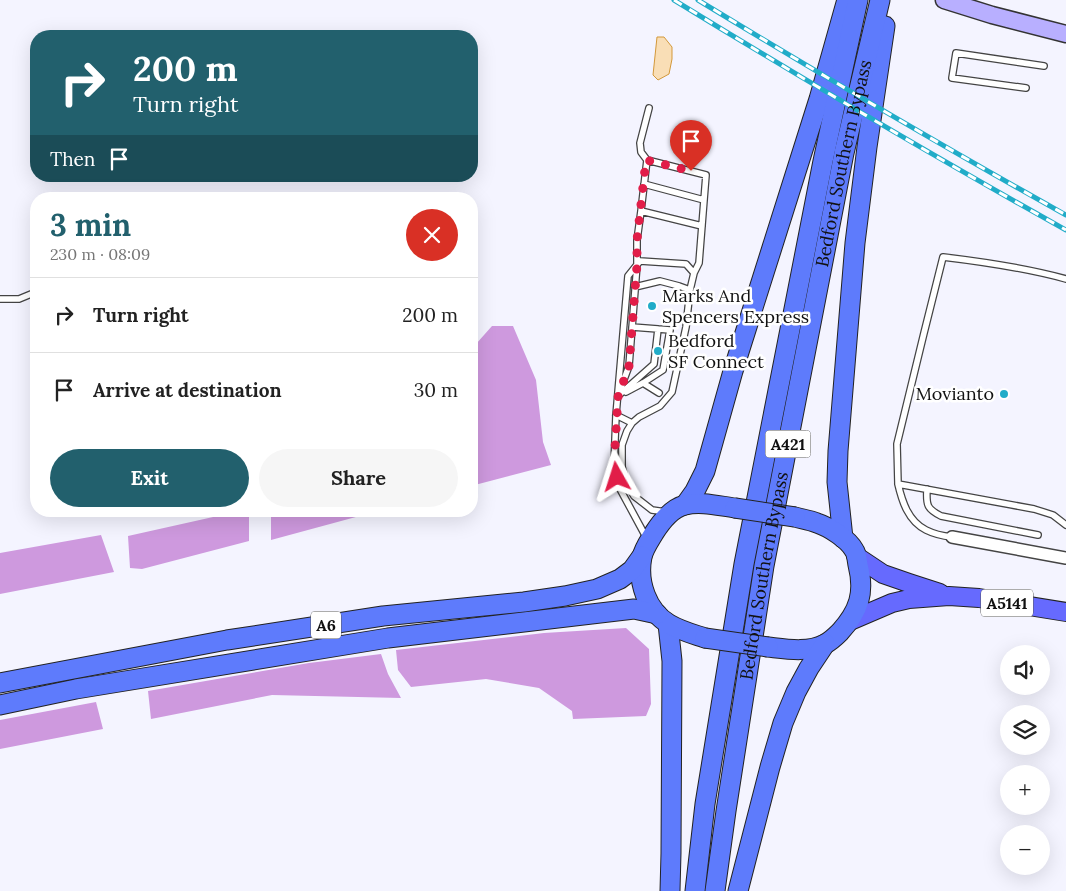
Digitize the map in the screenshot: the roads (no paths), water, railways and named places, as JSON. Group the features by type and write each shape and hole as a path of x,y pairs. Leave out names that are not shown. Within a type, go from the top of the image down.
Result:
{"highway":[{"path":"825,644 807,649 786,649 705,638 686,632 662,619 648,602 642,587 645,549 658,526 695,491 705,471 733,371 819,98 846,0"},
{"name":"Bedford Southern Bypass","path":"695,891 705,804 744,564 821,170 858,0"},
{"name":"Bedford Southern Bypass","path":"715,891 764,566 844,153 880,0"},
{"path":"843,538 837,482 838,451 854,243 883,37 890,0"},
{"path":"678,509 704,504 795,517 819,523 843,538 854,550 860,573 858,608 850,622 825,644 809,668 783,723 738,891"},
{"name":"A6","path":"0,683 217,642 383,616 565,596 597,589 620,579 632,570 645,549"},
{"name":"A6","path":"0,705 76,689 388,638 634,609 662,619"},
{"path":"662,619 672,662 670,891"}],"main road":[{"path":"944,0 992,15 1066,34"},
{"name":"A5141","path":"856,556 884,574 949,596"},
{"name":"A5141","path":"850,622 892,603 909,599 949,596 979,598 1066,612"}],"street":[{"path":"952,537 1066,557"}],"lane":[{"path":"1026,88 952,78 956,52 1044,66"},
{"path":"618,397 629,366 637,265 637,240 646,160 641,152 640,143 649,108"},
{"path":"646,160 706,175 698,263 690,290 686,327 672,392 660,406 632,423 622,445 622,467 627,484 634,496 652,510 678,509"},
{"path":"644,184 704,200"},
{"path":"641,211 702,226"},
{"path":"952,537 924,530 913,520 903,502 898,484 897,444 943,257 995,264 1066,279"},
{"path":"645,549 620,489 614,465 616,415 628,276 640,261 686,264 694,274"},
{"path":"635,287 660,281 690,290"},
{"path":"0,299 20,299 30,295"},
{"path":"618,397 664,370 670,330 632,326"},
{"path":"618,397 654,364 658,329"},
{"path":"643,383 659,393"},
{"path":"616,415 632,423"},
{"path":"898,484 1034,509 1053,515 1066,525"},
{"path":"927,489 926,500 931,511 941,516 1038,535"}],"railway":[{"path":"674,0 868,117 1066,230"},
{"path":"698,0 973,163 1066,215"}],"place":[{"name":"Marks And Spencers Express","path":"652,306"},
{"name":"Bedford SF Connect","path":"658,351"},
{"name":"Movianto","path":"1004,394"}]}
